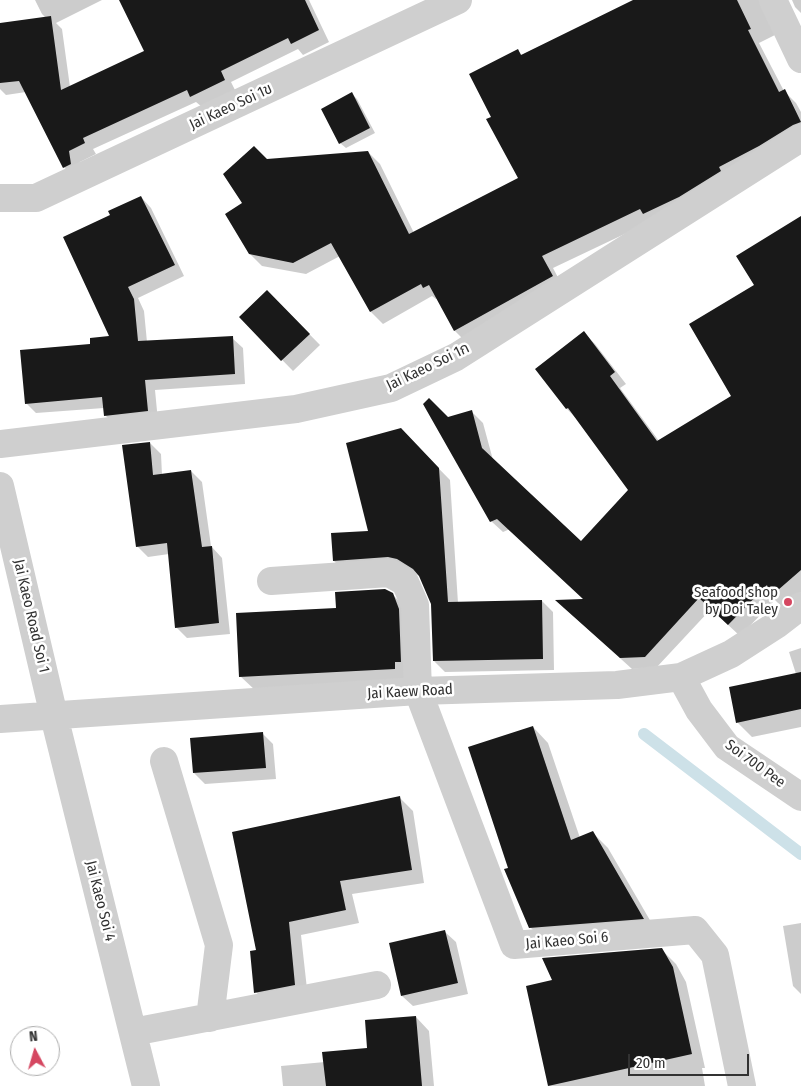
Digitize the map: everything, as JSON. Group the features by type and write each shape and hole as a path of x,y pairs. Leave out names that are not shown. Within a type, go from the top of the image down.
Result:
{"street":[{"name":"Jai Kaeo Soi 1ข","path":"0,198 36,198 458,0"},
{"path":"773,0 801,59"},
{"name":"Jai Kaeo Soi 1ก","path":"0,444 296,409 391,388 456,357 801,138"},
{"name":"Jai Kaeo Road Soi 1","path":"0,486 54,716"},
{"path":"271,581 389,573 405,582 415,605 418,691"},
{"name":"Jai Kaew Road","path":"0,719 418,691 617,685 681,677 731,654 776,626 801,606"},
{"name":"Soi 700 Pee","path":"681,677 699,710 727,747 801,797"},
{"name":"Jai Kaeo Soi 6","path":"418,691 514,945 695,930 715,955 742,1086"},
{"name":"Jai Kaeo Soi 4","path":"54,716 146,1086"},
{"path":"164,761 219,945 210,1018"},
{"path":"133,1032 377,985"}],"building":[{"path":"119,0 305,0 319,30 291,44 288,38 221,71 225,80 190,97 187,90 83,138 85,143 69,151 71,164 63,168 19,81 0,83 0,23 51,16 61,90 144,51"},
{"path":"633,0 737,0 751,29 748,30 779,92 785,89 801,122 719,167 721,171 679,197 643,214 640,209 542,256 553,276 454,331 429,285 423,288 421,284 370,312 331,243 293,263 249,254 225,214 242,203 223,174 254,146 267,159 368,151 409,234 518,178 486,119 491,117 469,74 518,49 521,55"},
{"path":"352,92 370,128 339,144 321,109"},
{"path":"141,196 175,265 128,287 134,299 138,341 233,336 235,374 145,380 148,411 104,416 102,397 25,404 20,350 90,344 90,338 109,336 63,237 110,215 108,211"},
{"path":"801,216 801,570 770,597 767,585 728,625 699,598 645,657 620,658 555,600 583,599 497,519 490,522 423,404 429,398 448,417 472,410 482,448 581,541 628,490 568,408 566,409 535,369 584,331 615,372 610,376 657,441 731,396 689,324 754,285 736,256"},
{"path":"267,290 310,334 281,361 239,317"},
{"path":"401,428 439,468 448,602 542,600 543,659 433,661 431,604 419,576 413,569 397,559 388,557 333,561 331,533 368,531 346,443"},
{"path":"150,442 153,475 191,470 202,547 212,546 219,623 175,628 167,543 136,547 122,445"},
{"path":"385,589 393,593 399,609 401,662 395,662 395,669 239,677 236,613 336,608 335,592"},
{"path":"801,672 801,709 736,723 729,687"},
{"path":"533,726 571,840 593,831 644,919 529,928 504,869 508,868 468,747"},
{"path":"263,732 266,768 193,773 190,738"},
{"path":"400,796 412,870 340,881 346,910 289,922 295,985 254,993 250,951 256,950 232,832"},
{"path":"445,930 458,983 401,996 389,943"},
{"path":"662,948 673,967 692,1054 548,1086 526,986 552,980 542,958"},
{"path":"416,1016 422,1086 326,1086 322,1052 367,1048 365,1020"}],"waterway":[{"path":"644,734 801,854"}],"place":[{"name":"Seafood shop by Doi Taley","path":"788,602"}]}
